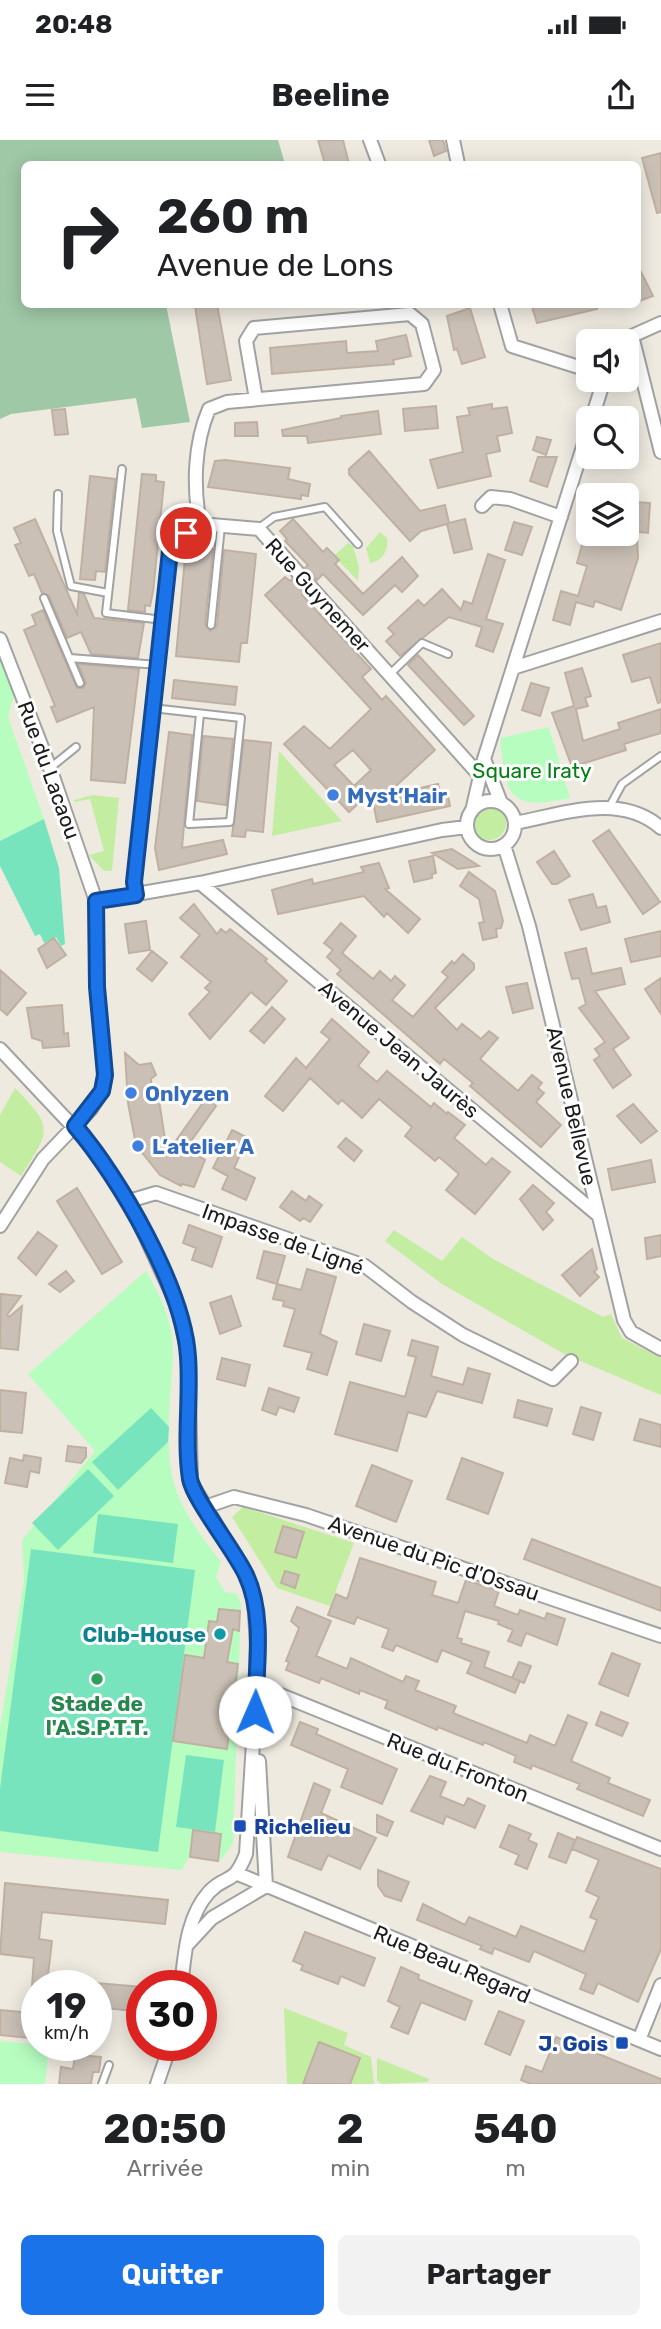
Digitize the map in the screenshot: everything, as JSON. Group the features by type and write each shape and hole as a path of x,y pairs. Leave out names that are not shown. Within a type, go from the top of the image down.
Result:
{"street":[{"path":"370,140 378,161"},
{"path":"453,140 457,161"},
{"path":"501,308 512,345 576,366"},
{"path":"136,895 134,882 171,542 200,524 195,495 201,426 209,409 227,402 424,384 434,370 422,324 410,314 254,328 246,341 256,399"},
{"path":"639,335 661,323"},
{"path":"639,375 661,452"},
{"path":"484,759 501,803 509,809 515,822 513,835 497,849 481,847 474,842 467,827 484,759 576,469"},
{"path":"482,506 491,497 510,499 561,517"},
{"name":"Rue Guynemer","path":"200,524 259,529 480,776"},
{"path":"513,668 661,621"},
{"name":"Rue du Lacaou","path":"0,639 50,768 96,901 97,987 105,1075 102,1091 75,1126 43,1160 0,1226"},
{"path":"472,811 481,803 501,803"},
{"path":"515,822 610,806 650,819 661,828"},
{"path":"96,901 200,883 380,842 467,827"},
{"name":"Avenue Bellevue","path":"504,845 529,926 624,1320 631,1332 661,1349"},
{"name":"Avenue Jean Jaurès","path":"200,883 598,1215"},
{"path":"0,1049 75,1126 97,1152 129,1201 177,1305 188,1354 191,1482 247,1577 250,1588 257,1644 246,1854 238,1874 211,1890 195,1911 183,1970"},
{"name":"Impasse de Ligné","path":"129,1201 156,1193 365,1266 412,1302 463,1335 553,1379 571,1361"},
{"name":"Avenue du Pic d'Ossau","path":"205,1507 234,1497 306,1514 661,1636"},
{"name":"Rue du Fronton","path":"256,1685 661,1849"},
{"path":"186,1945 212,1918 266,1886 255,1712"},
{"name":"Rue Beau Regard","path":"238,1874 661,2049"},
{"path":"639,2040 661,1984"},
{"path":"157,2084 165,2061"}],"lane":[{"path":"122,469 106,613 163,620"},
{"path":"58,494 57,531 71,586 108,593"},
{"path":"259,529 274,517 325,507 358,544"},
{"path":"211,625 221,526"},
{"path":"44,598 80,683"},
{"path":"390,674 422,643 448,654"},
{"path":"70,658 158,666"},
{"path":"152,708 241,718 230,821 189,824 200,714"},
{"path":"50,768 76,747"},
{"path":"610,806 622,784 661,756"},
{"path":"102,2084 109,2065"}],"green space":[{"path":"0,140 278,140 284,161 21,161 21,308 167,308 190,422 142,428 136,398 11,414 0,419"},
{"path":"380,532 387,538 386,551 381,558 370,563 366,548"},
{"path":"348,543 353,546 359,567 358,581 334,556"},
{"path":"0,657 14,695 8,717 44,819 0,841"},
{"name":"Square Iraty","path":"549,727 570,798 533,803 522,800 514,795 508,786 500,738"},
{"path":"279,751 342,821 272,836"},
{"path":"93,795 119,798 112,871 104,871 89,855 104,851 90,799 74,800"},
{"path":"489,806 501,811 506,823 501,835 489,840 477,835 472,823 477,811"},
{"path":"44,819 59,868 65,944 61,946 56,937 44,943 40,934 35,936 0,866 0,841"},
{"path":"15,1088 37,1113 44,1130 38,1149 21,1176 0,1162 0,1115"},
{"path":"394,1230 442,1261 462,1237 493,1259 603,1317 611,1314 622,1338 661,1358 661,1395 566,1355 442,1284 385,1241"},
{"path":"146,1271 165,1309 173,1340 169,1440 174,1482 183,1507 221,1562 216,1577 225,1592 237,1594 241,1605 233,1844 220,1861 189,1857 182,1870 0,1852 0,1727 24,1580 22,1540 95,1451 28,1374"},
{"path":"151,1408 169,1427 168,1442 118,1490 92,1462"},
{"path":"88,1469 114,1496 58,1550 32,1523"},
{"path":"243,1507 354,1543 330,1606 277,1588 232,1517"},
{"path":"98,1514 178,1524 173,1563 93,1553"},
{"name":"Stade de l'A.S.P.T.T.","path":"31,1549 195,1570 158,1852 0,1831 0,1789"},
{"path":"186,1755 224,1760 215,1832 176,1827"},
{"path":"284,2008 348,2033 344,2045 371,2057 374,2084 350,2084 360,2058 320,2042 304,2082 309,2084 287,2084"},
{"path":"0,2041 21,2043 21,2061 47,2061 45,2084 0,2084"},
{"path":"377,2058 429,2079 428,2082 381,2084 377,2080"}],"building":[{"path":"318,140 343,140 348,161 324,161"},
{"path":"429,140 443,140 446,151 434,156"},
{"path":"661,153 661,212 657,213 642,158"},
{"path":"641,272 653,296 641,300"},
{"path":"195,308 218,308 231,380 207,384"},
{"path":"470,308 485,357 462,364 457,349 454,350 447,316"},
{"path":"532,308 597,308 597,309 537,323"},
{"path":"406,335 411,356 393,360 394,364 272,374 270,348 346,341 347,353 378,351 376,341"},
{"path":"492,404 492,409 507,407 512,433 497,436 500,451 486,454 491,476 438,488 430,460 463,452 457,417 470,415 468,408"},
{"path":"436,406 438,428 405,431 403,409"},
{"path":"65,409 68,434 55,435 52,410"},
{"path":"378,411 381,434 308,443 307,436 283,436 282,430 341,416"},
{"path":"257,422 258,436 235,436 235,423"},
{"path":"537,437 551,440 546,455 533,450"},
{"path":"369,451 420,511 445,505 449,523 465,519 472,549 454,553 447,524 421,531 410,541 349,474 349,469"},
{"path":"538,457 557,457 547,487 530,481"},
{"path":"215,461 290,468 288,479 310,484 308,496 301,495 301,499 208,487"},
{"path":"142,474 156,475 156,481 164,482 153,592 150,606 145,605 145,612 128,610"},
{"path":"90,476 115,479 105,572 96,571 95,580 80,579"},
{"path":"639,502 650,503 648,533 639,532"},
{"path":"35,519 77,614 79,593 84,594 94,618 144,623 138,658 91,654 81,632 67,638 49,596 42,593 34,574 29,576 15,545 21,543 14,528"},
{"path":"293,519 323,552 327,548 339,560 335,564 363,594 402,557 418,576 402,592 395,585 363,615 323,574 317,580 305,568 308,565 285,541 287,539 280,531"},
{"path":"514,522 532,527 522,555 505,550"},
{"path":"582,546 638,546 638,558 621,610 595,601 593,607 576,602 570,625 553,620 561,591 578,596 587,566 577,563"},
{"path":"186,547 213,549 205,624 210,631 217,626 224,550 256,554 247,643 241,643 239,662 176,656"},
{"path":"488,554 505,560 486,619 503,624 493,652 476,646 482,627 449,617 400,656 386,641 394,634 388,628 418,600 424,606 442,589 461,610 464,601 472,604"},
{"path":"285,577 290,581 292,579 304,593 302,595 371,669 362,677 382,700 386,696 435,750 385,796 438,784 440,792 447,791 450,806 377,822 371,792 349,812 284,744 304,726 330,749 371,709 265,595","holes":["353,750 371,770 354,786 334,765"]},
{"path":"43,610 77,688 83,688 86,683 78,664 139,669 125,783 91,780 94,707 57,722 51,707 55,706 24,630 36,625 32,615"},
{"path":"661,643 661,702 658,703 650,677 632,682 623,655"},
{"path":"418,655 474,716 464,725 408,665"},
{"path":"582,668 591,696 585,698 588,706 576,709 583,741 620,729 618,723 661,709 661,733 624,744 626,750 572,767 552,713 574,706 565,673"},
{"path":"174,680 237,687 235,705 172,698"},
{"path":"531,683 549,688 540,716 522,710"},
{"path":"169,732 192,735 182,848 223,840 227,854 159,870 155,848"},
{"path":"203,736 233,739 226,805 197,801"},
{"path":"244,740 271,743 263,832 246,830 245,837 232,836"},
{"path":"609,830 660,902 643,914 593,841"},
{"path":"452,849 479,866 458,869 432,853"},
{"path":"554,851 570,876 557,884 552,884 537,862"},
{"path":"433,856 436,873 432,874 432,878 414,882 409,861"},
{"path":"379,863 389,888 385,889 420,919 408,933 387,913 384,917 364,896 278,914 272,890 312,879 313,884 364,872 361,867"},
{"path":"469,872 495,891 503,921 501,928 496,929 497,937 483,940 479,923 484,922 479,899 460,886"},
{"path":"593,894 597,908 606,906 610,922 581,930 569,900"},
{"path":"194,904 217,934 221,929 226,933 230,929 267,959 265,961 287,981 266,1005 251,992 210,1039 189,1014 210,992 205,988 211,982 181,957 200,935 180,918"},
{"path":"146,921 150,950 129,953 125,924"},
{"path":"341,923 356,936 342,953 373,979 380,971 391,981 395,976 405,985 392,1000 413,1017 448,977 442,972 452,961 454,964 463,954 474,964 474,969 435,1008 457,1030 462,1024 481,1039 489,1031 498,1038 480,1059 518,1091 532,1075 542,1083 538,1088 544,1093 536,1102 561,1125 541,1147 470,1086 473,1083 444,1059 440,1064 337,974 341,970 327,957 333,950 324,943"},
{"path":"661,931 661,956 631,962 625,939"},
{"path":"54,938 66,955 47,968 38,949"},
{"path":"586,948 592,974 621,968 625,984 595,991 629,1038 613,1049 631,1075 613,1088 594,1060 600,1056 595,1049 605,1042 579,1008 586,1004 579,978 572,979 565,953"},
{"path":"152,951 167,963 152,981 137,969"},
{"path":"0,970 26,993 7,1015 0,1009"},
{"path":"661,978 661,1014 645,989"},
{"path":"527,983 533,1008 513,1013 506,987"},
{"path":"62,1005 64,1034 68,1033 69,1046 43,1048 42,1041 32,1038 27,1008"},
{"path":"272,1007 285,1019 264,1043 250,1031"},
{"path":"332,1019 369,1052 358,1066 377,1082 387,1071 431,1107 434,1103 447,1114 448,1112 465,1125 454,1138 486,1165 492,1158 510,1172 475,1214 446,1190 459,1174 439,1157 435,1161 405,1136 412,1127 379,1099 362,1118 342,1100 338,1104 310,1078 283,1111 265,1096 296,1058 306,1068 330,1039 321,1032"},
{"path":"125,1053 139,1065 151,1063 156,1075 151,1079 152,1101 159,1100 167,1153 207,1097 216,1106 186,1148 205,1160 194,1187 181,1186 160,1175 136,1145 128,1103"},
{"path":"633,1104 657,1131 641,1143 617,1116"},
{"path":"232,1130 248,1138 234,1168 255,1178 246,1200 222,1189 228,1176 213,1168"},
{"path":"346,1138 362,1151 354,1161 338,1147"},
{"path":"651,1160 655,1182 612,1190 608,1169"},
{"path":"533,1185 554,1203 546,1212 553,1220 543,1230 520,1199"},
{"path":"77,1188 122,1262 102,1274 57,1201"},
{"path":"292,1191 306,1201 309,1196 322,1205 310,1222 303,1218 300,1221 280,1207"},
{"path":"189,1225 222,1237 212,1267 192,1260 196,1248 183,1243"},
{"path":"38,1232 57,1246 36,1275 18,1258"},
{"path":"661,1235 661,1256 647,1259 645,1238"},
{"path":"592,1249 597,1269 594,1272 599,1277 580,1296 562,1275"},
{"path":"264,1251 285,1256 277,1284 257,1278"},
{"path":"307,1269 336,1277 320,1334 337,1342 327,1375 307,1369 312,1353 284,1346 295,1309 283,1306 284,1301 273,1299 277,1284 301,1290"},
{"path":"66,1271 74,1281 60,1292 49,1284"},
{"path":"1,1294 21,1296 7,1315 9,1317 22,1306 18,1350 0,1348"},
{"path":"231,1296 241,1326 220,1334 210,1303"},
{"path":"364,1324 390,1331 381,1361 356,1354"},
{"path":"412,1340 438,1347 431,1376 463,1385 468,1368 490,1374 482,1403 437,1391 426,1417 408,1412 397,1451 335,1434 350,1382 405,1397 416,1357 408,1355"},
{"path":"222,1358 250,1365 245,1386 217,1379"},
{"path":"269,1388 299,1398 294,1412 279,1407 276,1415 262,1410"},
{"path":"0,1390 26,1393 22,1433 0,1431"},
{"path":"518,1400 552,1409 547,1426 514,1417"},
{"path":"581,1407 601,1413 593,1440 573,1434"},
{"path":"640,1419 661,1425 661,1447 634,1440"},
{"path":"68,1446 86,1448 86,1457 81,1463 66,1461"},
{"path":"24,1455 41,1458 39,1473 30,1471 27,1487 5,1483 10,1458 23,1461"},
{"path":"462,1458 503,1473 488,1514 447,1499"},
{"path":"372,1465 412,1481 396,1522 356,1506"},
{"path":"283,1526 304,1532 296,1558 275,1552"},
{"path":"532,1539 661,1588 661,1611 524,1559"},
{"path":"360,1558 436,1582 432,1595 458,1603 466,1580 499,1591 494,1606 518,1615 520,1610 545,1619 547,1613 565,1619 557,1645 526,1633 521,1646 508,1641 513,1630 498,1624 499,1621 465,1611 457,1638 462,1639 461,1643 489,1652 484,1667 520,1681 515,1693 467,1673 472,1662 442,1650 437,1662 396,1645 393,1651 382,1647 389,1629 357,1617 354,1624 328,1615 336,1594 347,1599"},
{"path":"285,1571 299,1575 295,1588 281,1583"},
{"path":"297,1607 331,1621 316,1656 347,1669 351,1658 403,1682 406,1676 419,1681 415,1690 456,1706 453,1713 527,1743 530,1735 555,1746 568,1715 587,1723 571,1761 610,1778 608,1783 650,1800 643,1816 577,1789 580,1784 532,1765 531,1769 514,1762 516,1756 484,1742 483,1745 438,1727 437,1730 385,1708 388,1701 360,1690 359,1694 321,1678 319,1683 286,1670 289,1662 286,1661 299,1628 291,1621"},
{"path":"219,1609 240,1611 239,1631 233,1629 227,1662 238,1664 227,1749 173,1741 185,1655 204,1658 209,1621 217,1622"},
{"path":"612,1653 640,1664 628,1696 599,1684"},
{"path":"519,1662 531,1666 524,1683 512,1678"},
{"path":"601,1712 628,1723 622,1736 596,1725"},
{"path":"300,1722 318,1729 316,1734 397,1769 382,1804 341,1787 348,1769 291,1745"},
{"path":"430,1776 446,1782 440,1796 464,1806 468,1798 485,1806 475,1828 446,1816 443,1824 411,1811"},
{"path":"314,1783 330,1790 321,1813 376,1838 360,1869 328,1855 321,1870 288,1857"},
{"path":"377,1815 393,1822 387,1836 377,1832"},
{"path":"509,1825 531,1834 528,1840 537,1844 527,1869 515,1864 519,1855 500,1847"},
{"path":"193,1830 221,1834 218,1861 190,1857"},
{"path":"558,1833 575,1840 566,1863 549,1857"},
{"path":"577,1837 661,1869 661,1949 638,2002 598,1983 593,1994 580,1989 586,1974 534,1951 529,1962 494,1948 492,1954 480,1949 482,1946 417,1920 423,1904 465,1925 469,1917 516,1937 521,1926 584,1952 597,1920 590,1917 599,1897 586,1891 599,1860 572,1849"},
{"path":"378,1870 409,1882 401,1901 385,1896 378,1886"},
{"path":"5,1883 168,1900 165,1924 42,1912 39,1939 52,1941 49,1970 33,1970 34,1958 0,1954"},
{"path":"305,1932 375,1958 364,1986 341,1976 338,1984 301,1970 303,1965 293,1961"},
{"path":"401,1967 419,1975 418,1979 472,2001 465,2020 421,2002 408,2034 391,2027 400,2007 388,2001"},
{"path":"112,1984 126,1986 126,2010 112,2009"},
{"path":"0,2010 21,2012 21,2037 0,2035"},
{"path":"499,2011 524,2021 510,2055 485,2044"},
{"path":"556,2037 661,2079 661,2084 531,2084 521,2080 526,2066 542,2072"},
{"path":"319,2042 360,2058 350,2084 303,2084"},
{"path":"74,2061 100,2061 99,2072 93,2072 91,2084 59,2084 61,2067 73,2069"}],"place":[{"name":"Myst’Hair","path":"333,795"},
{"name":"Onlyzen","path":"131,1093"},
{"name":"L’atelier A","path":"138,1146"},
{"name":"Club-House","path":"220,1634"},
{"name":"Stade de l'A.S.P.T.T.","path":"97,1679"},
{"name":"Richelieu","path":"240,1826"},
{"name":"J. Gois","path":"622,2043"}],"route":[{"path":"186,533 171,542 134,882 136,895 96,901 97,987 105,1075 102,1091 91,1109 75,1126 97,1152 129,1201 177,1305 188,1354 191,1482 247,1577 254,1600 257,1644 255,1712"}]}
